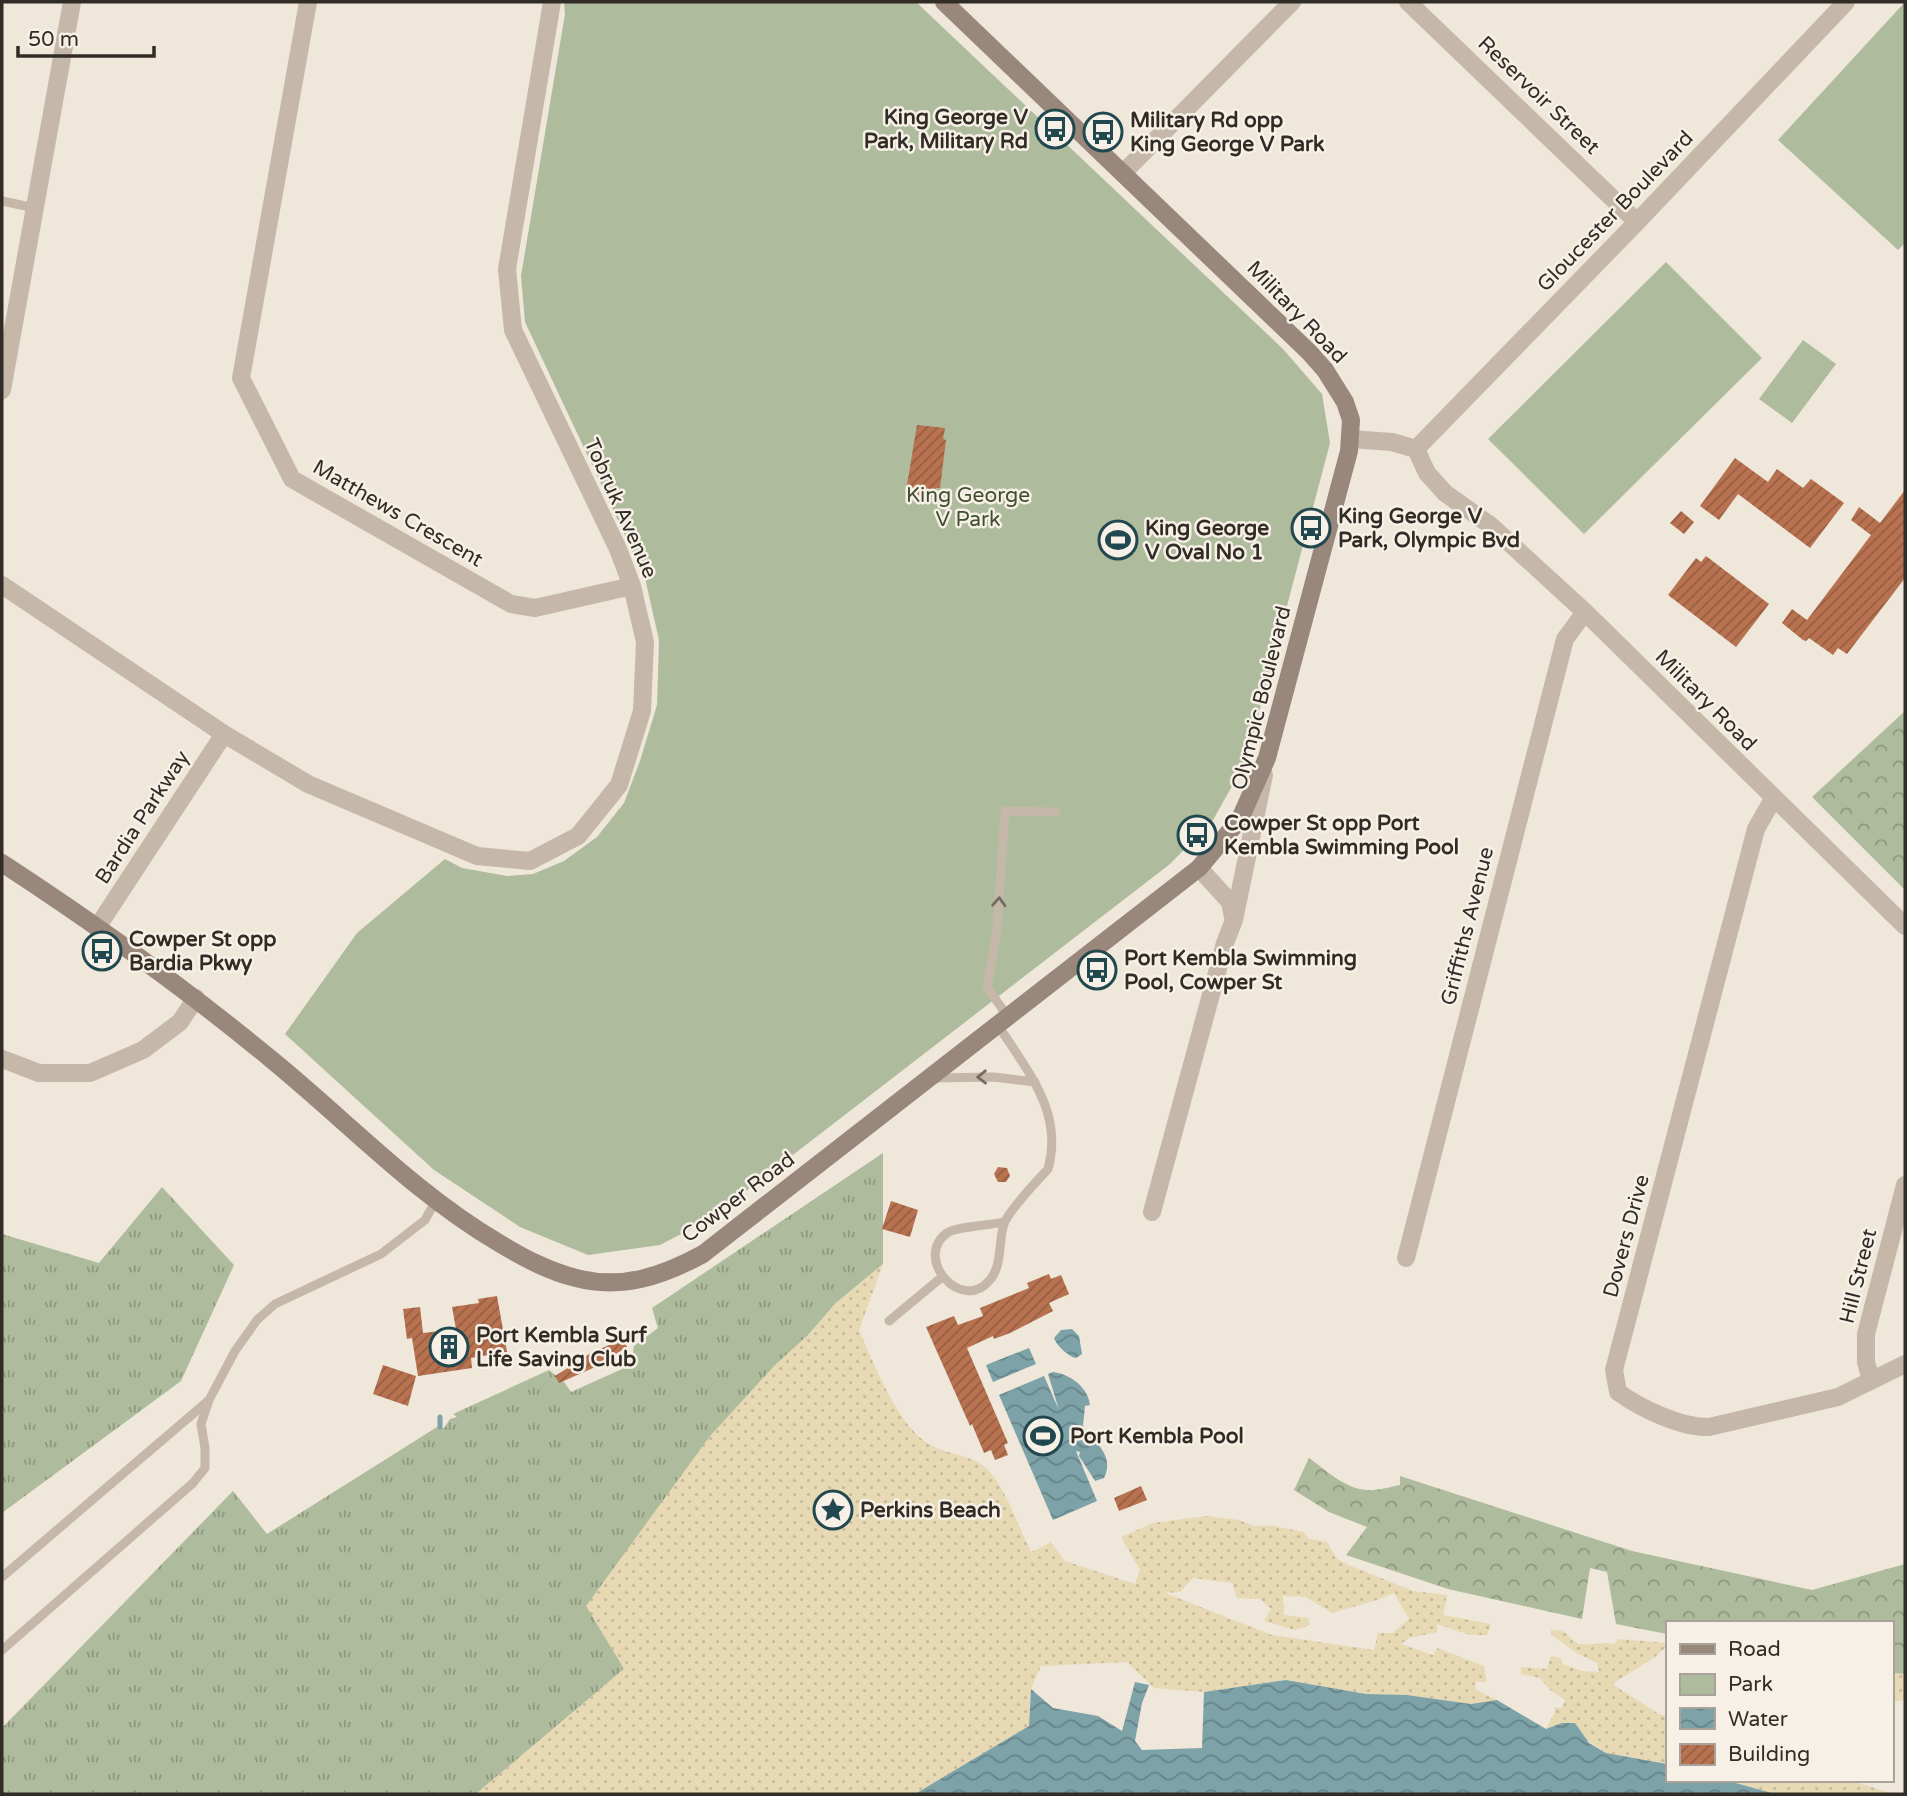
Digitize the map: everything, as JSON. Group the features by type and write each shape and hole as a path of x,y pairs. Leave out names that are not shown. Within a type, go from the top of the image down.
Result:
{"main road":[{"name":"Military Road","path":"944,2 1325,370 1345,402 1351,439"},
{"name":"Olympic Boulevard","path":"1267,758 1325,537 1339,496 1351,439"},
{"name":"Cowper Road","path":"2,863 98,926 195,998 274,1062 435,1202 519,1255 553,1270 601,1282 650,1278 671,1271 703,1254 1199,868 1241,819 1267,758"}],"street":[{"path":"2,390 72,2"},
{"name":"Matthews Crescent","path":"308,2 242,378 292,479 511,604 535,608 632,586"},
{"name":"Tobruk Avenue","path":"2,585 224,734 308,784 477,856 530,861 578,836 619,785 642,711 645,642 632,586 618,549 513,330 507,269 552,2"},
{"path":"1124,173 1292,2"},
{"name":"Reservoir Street","path":"1408,2 1637,222"},
{"name":"Gloucester Boulevard","path":"1416,449 1846,2"},
{"path":"1351,439 1392,442 1416,449"},
{"name":"Military Road","path":"1416,449 1427,473 1445,493 1490,525 1585,612 1905,926"},
{"name":"Griffiths Avenue","path":"1406,1258 1564,639 1585,612"},
{"name":"Bardia Parkway","path":"98,926 224,734"},
{"name":"Olympic Boulevard","path":"1152,1212 1225,943 1234,920 1267,758"},
{"name":"Dovers Drive","path":"1773,799 1756,829 1614,1370 1618,1392 1631,1401 1683,1424 1697,1427 1838,1397 1905,1364"},
{"path":"1199,868 1230,902 1234,920"},
{"path":"2,1059 38,1073 90,1073 143,1050 180,1022 195,998"},
{"name":"Hill Street","path":"1871,1380 1866,1362 1866,1334 1905,1185"}],"lane":[{"path":"2,201 35,208"},
{"path":"1004,1222 980,1228 959,1228 947,1233 939,1242 936,1254 937,1266 946,1282 960,1289 979,1288 988,1283 996,1269 1004,1222 1048,1169 1051,1159 1052,1139 1046,1103 988,987 998,930 1005,811 1056,812"},
{"path":"928,1078 994,1077 1035,1083"},
{"path":"2,1650 193,1483 205,1468 201,1424 209,1400 235,1351 257,1320 275,1304 380,1254 425,1220 435,1202"},
{"path":"889,1321 942,1277"},
{"path":"2,1577 209,1400"}],"green space":[{"name":"King George V Park","path":"564,2 916,2 1283,349 1322,394 1330,443 1246,761 1213,820 1170,864 710,1219 660,1245 588,1255 520,1227 434,1170 285,1034 357,933 445,859 462,868 507,876 533,874 564,861 597,837 624,803 657,705 659,640 645,578 525,322 521,276 565,14"},
{"path":"1905,2 1905,243 1898,250 1778,140"},
{"path":"1666,262 1762,358 1584,534 1488,439"},
{"path":"1803,340 1836,364 1792,423 1759,399"},
{"path":"1905,711 1905,890 1812,797"},
{"path":"883,1153 883,1264 836,1303 809,1334 624,1669 476,1794 2,1794 2,1728 233,1491 267,1534 437,1427 444,1428 450,1419 457,1417 453,1414 549,1370 564,1382 571,1392 631,1365 634,1346 658,1328 652,1308"},
{"path":"162,1187 234,1265 181,1381 2,1513 2,1234 99,1263"},
{"path":"1309,1458 1336,1478 1359,1489 1375,1490 1400,1485 1400,1476 1632,1551 1812,1590 1905,1564 1905,1674 1893,1673 1893,1621 1666,1621 1666,1634 1616,1624 1607,1572 1590,1568 1582,1619 1448,1589 1346,1555 1367,1527 1329,1512 1294,1490"}],"sand":[{"name":"Perkins Beach","path":"883,1264 859,1330 880,1377 898,1411 920,1438 939,1449 980,1463 993,1476 1006,1496 1031,1552 1050,1541 1065,1561 1135,1584 1140,1570 1121,1537 1153,1523 1206,1516 1239,1520 1254,1526 1274,1526 1304,1532 1309,1539 1327,1542 1337,1559 1351,1566 1413,1591 1447,1595 1443,1615 1491,1624 1487,1635 1470,1635 1437,1624 1437,1632 1409,1638 1401,1644 1433,1655 1437,1648 1484,1666 1487,1682 1475,1682 1476,1690 1497,1700 1471,1704 1407,1695 1366,1694 1286,1680 1204,1692 1154,1688 1127,1662 1041,1666 1031,1689 1029,1726 915,1794 476,1794 624,1669 586,1606 710,1436 836,1303","holes":["1193,1578 1232,1583 1237,1598 1260,1599 1271,1609 1264,1621 1295,1630 1310,1625 1308,1618 1284,1615 1283,1596 1306,1597 1332,1613 1394,1593 1409,1619 1393,1633 1378,1633 1374,1650 1272,1635 1165,1593 1180,1592"]},
{"path":"1551,1630 1562,1631 1580,1644 1614,1644 1619,1639 1666,1643 1666,1647 1655,1657 1612,1684 1666,1716 1666,1764 1606,1753 1562,1723 1546,1729 1555,1712 1554,1707 1562,1708 1565,1700 1549,1689 1540,1678 1521,1674 1521,1667 1547,1669 1551,1656 1561,1658 1563,1664 1582,1671 1599,1672 1597,1663 1578,1654 1551,1634"},
{"path":"1893,1673 1905,1674 1905,1700 1893,1702"},
{"path":"1732,1782 1857,1782 1892,1794 1775,1794"}],"water":[{"path":"1072,1329 1079,1336 1082,1354 1076,1358 1063,1350 1054,1338 1061,1330"},
{"path":"1029,1348 1036,1364 993,1382 986,1365"},
{"name":"Port Kembla Pool","path":"1053,1372 1072,1379 1082,1387 1089,1398 1090,1405 1085,1406 1083,1426 1102,1450 1107,1470 1104,1478 1095,1481 1079,1456 1080,1452 1076,1451 1097,1501 1053,1520 999,1395 1044,1376 1059,1410 1048,1374"},
{"path":"1286,1680 1366,1694 1407,1695 1471,1704 1497,1700 1546,1729 1562,1723 1575,1723 1589,1743 1606,1753 1666,1764 1666,1782 1732,1782 1775,1794 915,1794 1029,1726 1031,1689 1053,1708 1098,1716 1122,1731 1135,1682 1149,1685 1142,1703 1135,1741 1142,1750 1202,1748 1204,1692"}],"building":[{"path":"917,425 945,428 940,488 936,488 934,497 907,494"},
{"path":"1735,458 1768,482 1777,469 1803,488 1811,479 1844,503 1810,548 1738,494 1719,520 1700,506"},
{"path":"1905,490 1905,578 1847,654 1838,648 1833,655 1809,638 1803,640 1782,623 1792,609 1807,620 1871,535 1851,520 1859,507 1880,523"},
{"path":"1681,511 1694,522 1684,534 1670,523"},
{"path":"1706,556 1769,604 1736,647 1668,595 1696,558 1701,562"},
{"path":"998,1167 1007,1168 1010,1176 1006,1182 998,1182 994,1174"},
{"path":"891,1201 918,1210 910,1237 882,1229"},
{"path":"1049,1274 1051,1279 1061,1275 1069,1294 1049,1303 1053,1311 1010,1333 994,1339 993,1336 967,1348 1008,1443 1004,1445 1008,1455 995,1460 991,1450 984,1453 926,1327 954,1316 958,1325 983,1316 980,1308 1029,1288 1027,1283"},
{"path":"497,1296 507,1352 471,1358 472,1368 418,1376 412,1338 407,1339 403,1309 420,1307 423,1333 456,1329 452,1307 479,1303 478,1299"},
{"path":"623,1339 627,1347 593,1368 559,1383 555,1376 591,1353"},
{"path":"383,1365 416,1376 408,1406 373,1394"},
{"path":"1141,1486 1147,1500 1119,1511 1114,1498"}],"waterway":[{"path":"440,1417 440,1427"}],"place":[{"name":"King George V Park, Military Rd","path":"1055,129"},
{"name":"Military Rd opp King George V Park","path":"1103,132"},
{"name":"King George V Park, Olympic Bvd","path":"1311,528"},
{"name":"King George V Oval No 1","path":"1118,540"},
{"name":"Cowper St opp Port Kembla Swimming Pool","path":"1197,835"},
{"name":"Cowper St opp Bardia Pkwy","path":"102,951"},
{"name":"Port Kembla Swimming Pool, Cowper St","path":"1097,970"},
{"name":"Port Kembla Surf Life Saving Club","path":"449,1347"},
{"name":"Port Kembla Pool","path":"1043,1436"},
{"name":"Perkins Beach","path":"833,1510"}]}
